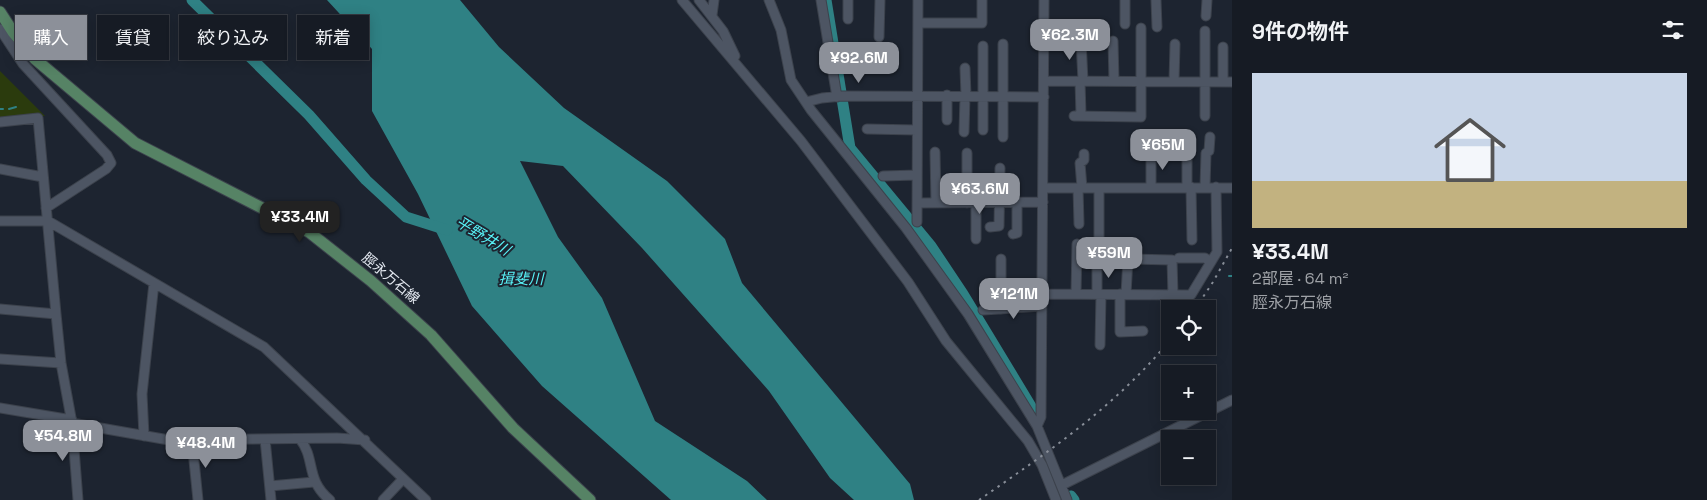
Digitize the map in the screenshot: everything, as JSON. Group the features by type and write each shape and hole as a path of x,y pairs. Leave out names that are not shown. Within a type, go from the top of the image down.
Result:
{"main road":[{"name":"脛永万石線","path":"0,12 13,32 35,59 135,143 308,232 371,281 431,335 502,416 590,500"}],"street":[{"path":"682,0 800,141 908,282 946,341 1028,441 1042,465 1056,500"},
{"path":"699,0 712,14 723,31 740,68"},
{"path":"712,14 714,0"},
{"path":"769,0 781,30 791,80 806,102 932,263 968,314 1037,426 1067,500"},
{"path":"821,0 837,96"},
{"path":"848,0 848,19"},
{"path":"879,37 880,0"},
{"path":"917,222 918,0"},
{"path":"918,23 982,23 982,0"},
{"path":"1037,426 1041,417 1045,81 1044,0"},
{"path":"1125,0 1125,24"},
{"path":"1156,0 1157,26"},
{"path":"1206,0 1206,16"},
{"path":"1081,40 1082,81 1077,116 1141,117 1141,28"},
{"path":"0,29 23,64 108,155 111,163 106,169 46,208"},
{"path":"1205,31 1205,116"},
{"path":"1113,41 1114,81"},
{"path":"1003,44 1003,137"},
{"path":"1172,45 1172,82"},
{"path":"983,130 984,46"},
{"path":"1045,81 1228,82 1225,48"},
{"path":"964,132 965,68"},
{"path":"806,102 837,96 1044,97"},
{"path":"947,96 947,120"},
{"path":"0,122 38,118 61,363 72,422 78,500"},
{"path":"867,130 917,130"},
{"path":"1205,187 1206,153 1210,151 1210,137"},
{"path":"935,152 936,203"},
{"path":"967,153 976,238"},
{"path":"1151,153 1151,188"},
{"path":"1187,153 1192,240"},
{"path":"1079,224 1080,163 1084,160 1084,154"},
{"path":"990,228 1000,226 1003,202 1003,168"},
{"path":"0,170 43,177"},
{"path":"883,176 917,175"},
{"path":"1043,294 1191,295 1217,252 1216,187"},
{"path":"1044,188 1232,188"},
{"path":"1099,188 1099,238"},
{"path":"1013,234 1017,233 1017,202"},
{"path":"917,204 1043,202"},
{"path":"0,222 48,221 264,347 365,440 426,500"},
{"path":"1076,294 1077,244"},
{"path":"1142,331 1120,332 1123,294 1130,258 1172,260 1173,295"},
{"path":"1179,258 1205,258 1211,262"},
{"path":"1001,259 1001,309"},
{"path":"1097,264 1100,345"},
{"path":"144,436 142,394 154,283"},
{"path":"983,310 1042,306"},
{"path":"0,309 56,314"},
{"path":"0,358 61,363"},
{"path":"1062,485 1232,400"},
{"path":"0,408 144,436 192,441 265,439 365,440"},
{"path":"265,439 271,500"},
{"path":"300,439 305,444 314,482 330,500"},
{"path":"192,441 198,500"},
{"path":"383,500 403,479"},
{"path":"270,486 314,482"}],"shaded area":[{"path":"0,71 45,116 0,120"}],"water":[{"name":"揖斐川","path":"327,0 460,0 499,47 564,108 667,181 725,239 742,283 910,484 914,500 854,500 830,478 769,391 642,248 563,166 520,161 558,237 602,298 655,421 747,481 767,500 671,500 542,386 472,306 418,194 372,111 372,49 369,46 369,15 341,15"}],"waterway":[{"name":"平野井川","path":"192,0 309,115 366,180 406,217 447,230"},
{"path":"826,0 850,148 931,246 963,294 1035,413"},
{"path":"9,109 16,107"},
{"path":"1071,496 1074,500"}],"railway":[{"path":"1201,300 1232,248"},
{"path":"979,500 1080,427 1127,386 1161,350"}]}
